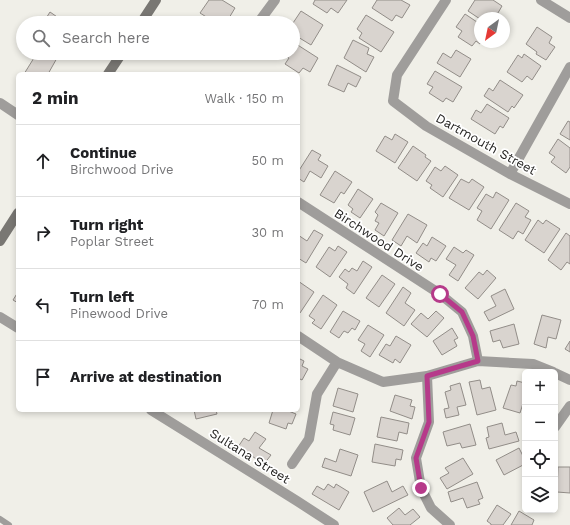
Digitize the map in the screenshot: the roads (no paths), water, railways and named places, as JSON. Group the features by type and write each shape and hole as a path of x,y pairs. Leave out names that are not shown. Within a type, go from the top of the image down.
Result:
{"street":[{"path":"146,16 156,0"},
{"path":"263,16 275,0"},
{"name":"Dartmouth Street","path":"446,0 397,75 393,101 426,126 510,174 570,204"},
{"path":"541,0 570,18"},
{"path":"109,72 117,60"},
{"path":"510,174 570,67"},
{"path":"0,103 16,114"},
{"name":"Birchwood Drive","path":"300,203 440,294 462,312 473,336 478,361"},
{"path":"0,241 16,216"},
{"path":"0,316 16,327"},
{"path":"300,337 337,362 383,382 427,376 478,361 533,364 546,369"},
{"path":"292,464 309,439 316,394 337,362"},
{"path":"558,374 570,380"},
{"path":"427,376 429,422 416,458 421,488 431,508 450,525"},
{"path":"558,423 570,406"},
{"name":"Sultana Street","path":"154,412 334,525"}],"lane":[{"path":"0,519 9,525"}]}
